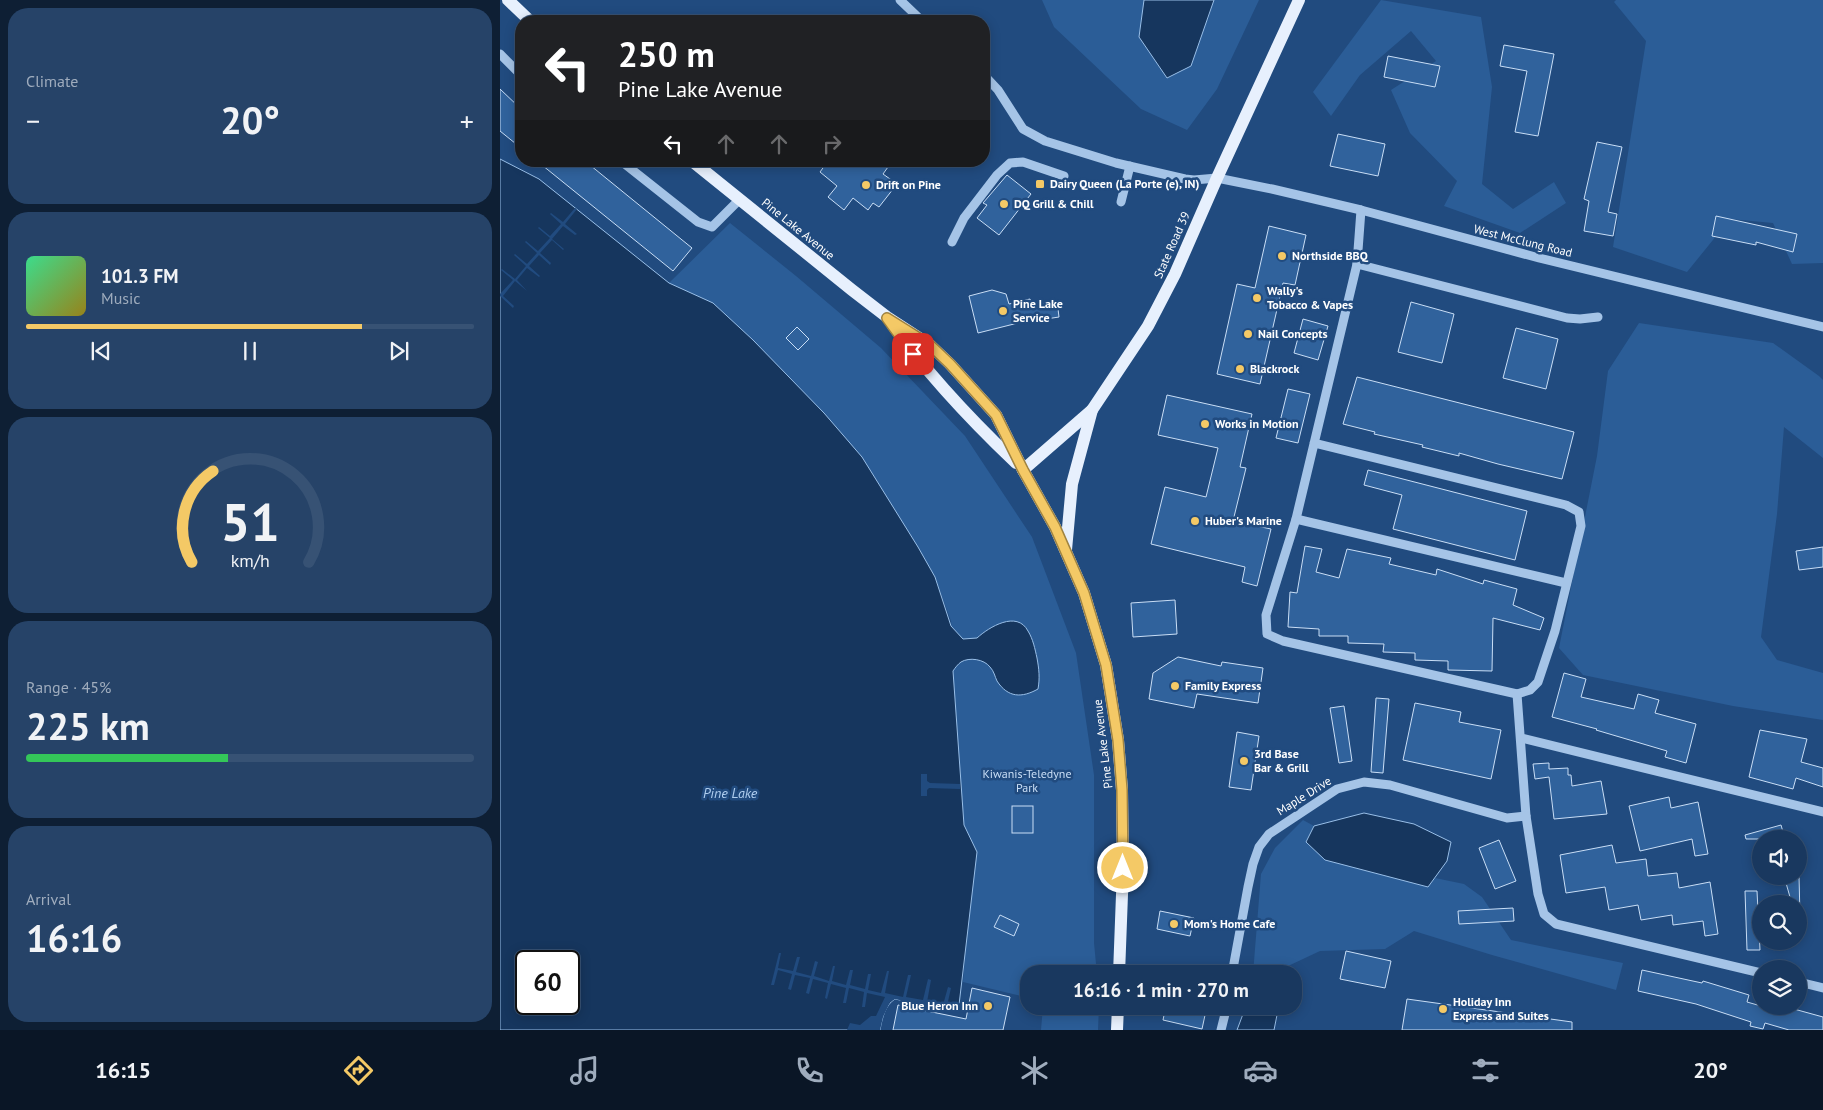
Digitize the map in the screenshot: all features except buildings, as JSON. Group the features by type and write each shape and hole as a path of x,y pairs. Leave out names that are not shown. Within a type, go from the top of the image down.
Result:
{"main road":[{"path":"508,0 524,15"},
{"name":"State Road 39","path":"1023,470 1092,410 1148,326 1175,274 1217,178 1300,0"},
{"name":"Pine Lake Avenue","path":"699,167 887,318 930,345 984,400 996,415 1023,470 1055,527 1084,593 1106,665 1118,740 1122,790 1123,868 1119,965"},
{"name":"Pine Lake Avenue","path":"887,318 913,354 975,424 1023,470"},
{"path":"1066,552 1072,484 1092,410"},
{"path":"1117,1030 1118,1015"}],"street":[{"path":"900,0 916,15"},
{"path":"500,54 515,69"},
{"name":"West McClung Road","path":"990,81 998,90 1024,129 1046,141 1130,166 1185,179 1217,178 1361,210 1539,258 1823,327"},
{"path":"952,242 964,218 997,175 1010,163 1023,162 1064,176"},
{"path":"1121,202 1130,166"},
{"path":"629,167 698,222 712,227 738,200"},
{"path":"1314,443 1566,505 1578,512 1581,526 1555,631 1538,682 1530,690 1517,694 1284,641 1267,634 1266,615 1296,520 1314,443 1356,264 1361,210"},
{"path":"1356,264 1567,318 1598,318"},
{"path":"1296,520 1566,583"},
{"path":"1517,694 1526,816 1538,894 1544,914 1556,924 1752,971"},
{"path":"1521,738 1823,812"},
{"name":"Maple Drive","path":"1234,965 1249,880 1259,848 1269,834 1337,789 1364,782 1390,785 1507,818 1526,816"},
{"path":"1807,984 1823,988"},
{"path":"1221,1030 1225,1015"}],"green space":[{"path":"1042,0 1144,0 1145,2 1208,20 1214,0 1259,0 1217,89 1187,130 1141,109 1054,27"},
{"path":"1381,0 1481,17 1492,87 1482,184 1513,209 1554,182 1566,203 1520,233 1444,206 1457,181 1410,133 1391,90 1436,61 1411,31 1360,75 1331,116 1313,92"},
{"path":"1616,0 1823,0 1823,263 1792,264 1773,223 1730,219 1687,272 1613,247 1646,41 1614,2"},
{"name":"Kiwanis-Teledyne Park","path":"730,223 881,348 965,436 1032,537 1076,653 1094,775 1094,943 1096,965 1020,965 1020,996 963,982 968,919 977,852 964,825 951,621 935,577 862,457 669,283"},
{"path":"1639,323 1773,343 1823,380 1823,458 1784,427 1777,514 1761,637 1777,660 1823,673 1823,720 1733,706 1583,675 1559,648 1597,456 1608,371"},
{"path":"1303,820 1314,826 1306,842 1428,887 1435,878 1464,884 1482,897 1511,940 1623,963 1616,990 1414,931 1385,949 1320,951 1290,965 1254,965 1261,874 1275,848"},
{"path":"1042,1015 1099,1015 1098,1030 1041,1030"}],"water":[{"path":"1144,0 1214,0 1191,66 1167,78 1139,37"},
{"name":"Pine Lake","path":"500,159 539,179 669,283 713,303 753,340 824,413 862,457 918,547 935,577 951,626 963,639 977,638 988,629 1010,621 1023,625 1030,634 1038,662 1039,677 1038,689 1032,692 1016,695 1006,691 1001,687 987,664 980,661 964,660 953,671 964,825 977,852 959,1005 947,1010 895,999 886,1009 880,1030 500,1030"},
{"path":"1364,813 1414,824 1451,842 1447,861 1428,887 1325,860 1306,842 1314,826"},
{"path":"1243,1015 1277,1015 1274,1030 1237,1030"}],"pier":[{"path":"575,208 577,209 565,224 577,234 575,235 563,226 552,239 564,249 552,240 540,253 551,263 550,265 539,255 529,266 540,276 527,268 517,280 527,291 515,281 503,296 514,306 513,308 500,296 513,280 501,270 515,279 526,266 514,255 527,264 537,253 525,242 538,251 550,238 538,228 550,236 561,224 550,214 563,222"},
{"path":"921,774 927,774 927,781 930,783 960,784 960,789 929,788 927,796 921,796"},
{"path":"779,953 781,953 778,968 793,971 797,957 800,957 796,972 811,976 815,961 818,962 814,976 829,981 833,966 835,966 832,981 846,985 850,970 853,970 850,985 865,989 868,974 871,974 868,990 881,993 887,971 889,971 885,993 903,997 908,975 911,975 906,997 923,1000 928,979 931,980 927,1002 943,1005 948,987 951,988 947,1006 958,1002 959,1005 947,1010 895,999 890,1002 883,1017 880,1030 847,1030 850,1023 860,1025 871,1016 876,1016 885,997 867,993 865,1007 862,1007 864,992 849,988 846,1003 843,1003 846,988 831,984 827,999 825,998 828,983 813,979 809,994 806,993 810,978 795,975 791,990 788,989 792,974 778,970 774,985 771,985"}],"place":[{"name":"Dairy Queen (La Porte (e), IN)","path":"1040,184"},
{"name":"Drift on Pine","path":"866,185"},
{"name":"DQ Grill & Chill","path":"1004,204"},
{"name":"Northside BBQ","path":"1282,256"},
{"name":"Wally's Tobacco & Vapes","path":"1257,298"},
{"name":"Pine Lake Service","path":"1003,311"},
{"name":"Nail Concepts","path":"1248,334"},
{"name":"Blackrock","path":"1240,369"},
{"name":"Works in Motion","path":"1205,424"},
{"name":"Huber's Marine","path":"1195,521"},
{"name":"Family Express","path":"1175,686"},
{"name":"3rd Base Bar & Grill","path":"1244,761"},
{"name":"Mom's Home Cafe","path":"1174,924"},
{"name":"Blue Heron Inn","path":"988,1006"},
{"name":"Holiday Inn Express and Suites","path":"1443,1009"}],"route":[{"path":"913,354 887,318 930,345 984,400 996,415 1023,470 1055,527 1084,593 1106,665 1118,740 1122,790 1123,868"}]}
